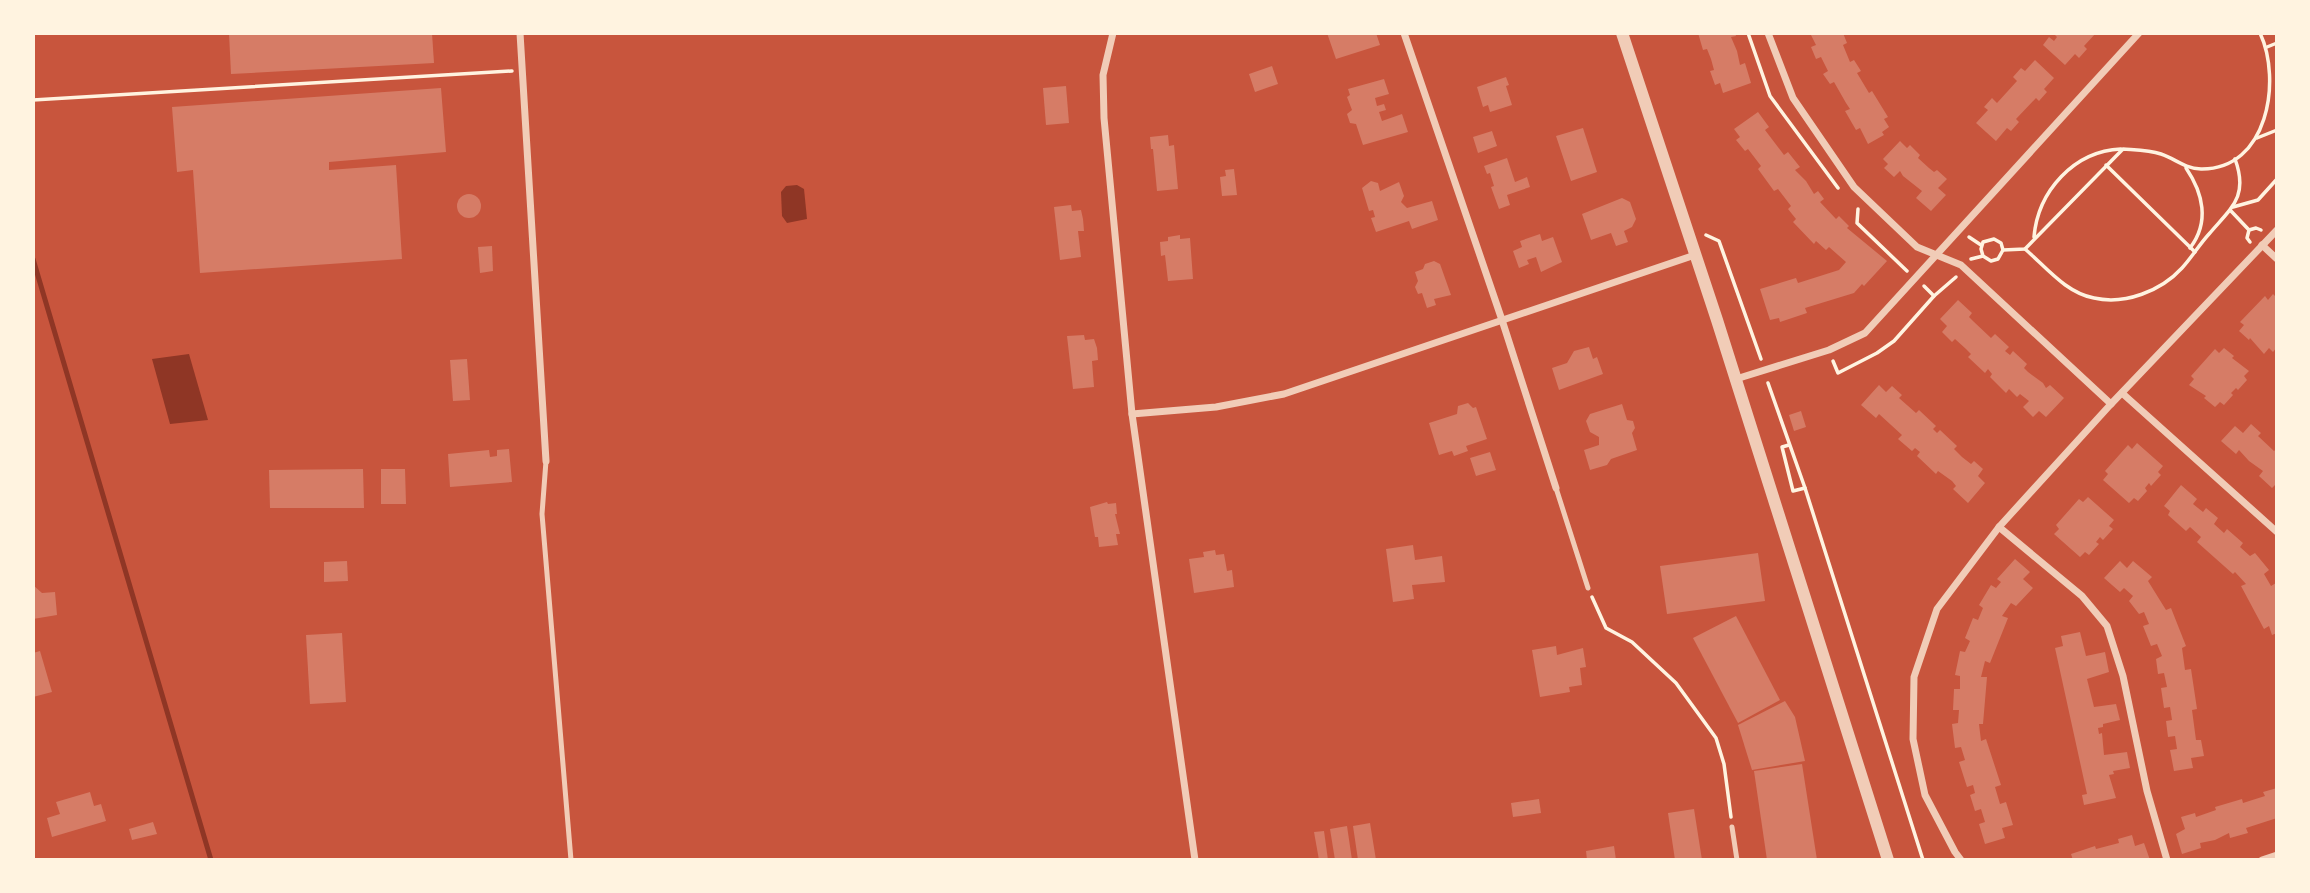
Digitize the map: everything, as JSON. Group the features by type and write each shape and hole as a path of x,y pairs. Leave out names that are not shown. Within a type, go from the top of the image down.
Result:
{"street":[{"path":"520,33 546,461"},
{"path":"1113,33 1103,75 1104,118 1132,414 1195,860"},
{"path":"1404,33 1556,488"},
{"path":"1622,33 1736,379 1888,860"},
{"path":"1768,33 1793,98 1854,187 1917,247 1961,265 2111,404"},
{"path":"1736,379 1829,350 1865,333 2139,33"},
{"path":"1962,860 1924,795 1913,739 1914,677 1937,609 1999,527 2111,404 2277,230"},
{"path":"2262,245 2277,258"},
{"path":"1132,414 1216,407 1284,394 1695,255"},
{"path":"2122,393 2277,532"},
{"path":"1999,527 2082,596 2107,626 2123,676 2147,791 2167,860"},
{"path":"2262,860 2277,855"}],"lane":[{"path":"546,461 542,514 571,860"},
{"path":"1556,488 1588,589"},
{"path":"1732,827 1737,860"}],"path":[{"path":"2257,138 2271,83 2267,47 2260,33"},
{"path":"2267,47 2277,43"},
{"path":"33,100 522,70"},
{"path":"2271,83 2277,90"},
{"path":"2034,240 2041,205 2061,177 2092,155 2104,150 2123,149 2163,155 2184,166 2216,168 2235,159 2257,138 2277,130"},
{"path":"2003,250 2025,249 2123,149"},
{"path":"2025,249 2078,293 2105,300 2132,297 2157,287 2181,269 2232,209 2238,198 2240,183 2235,159"},
{"path":"2106,165 2195,252"},
{"path":"2184,166 2197,188 2203,211 2200,232 2190,248"},
{"path":"2232,209 2258,200 2277,179"},
{"path":"2232,209 2249,230"},
{"path":"2249,230 2259,228 2263,232"},
{"path":"2249,230 2247,238 2251,243"},
{"path":"1700,233 1719,241 1762,362"},
{"path":"1968,236 1982,245"},
{"path":"1987,239 1994,239 2001,243 2003,250 1998,259 1988,260 1981,253 1982,245 1987,239"},
{"path":"1832,359 1838,373 1877,353 1911,324 1934,296 1956,277"},
{"path":"1923,286 1934,296"},
{"path":"1767,379 1805,488 1923,860"},
{"path":"1789,445 1782,447 1793,491 1805,488"},
{"path":"1588,589 1606,628 1632,642 1676,683 1716,738 1724,764 1732,827"}],"shaded area":[{"path":"797,185 804,189 807,219 787,223 782,216 781,192 786,186"},
{"path":"189,354 208,420 170,424 152,359"}],"building":[{"path":"229,33 432,33 434,63 231,74"},
{"path":"1327,33 1376,33 1380,45 1336,59"},
{"path":"1698,33 1735,33 1736,36 1731,37 1740,65 1745,63 1751,83 1723,93 1720,83 1715,85 1710,71 1714,70 1711,59 1707,49 1703,50"},
{"path":"1810,33 1843,33 1847,43 1843,45 1850,62 1854,60 1861,71 1857,73 1888,117 1884,119 1889,127 1882,132 1884,135 1868,144 1860,128 1856,130 1845,111 1850,109 1834,82 1830,84 1823,74 1828,71 1821,57 1816,59 1811,47 1816,45"},
{"path":"2053,33 2096,33 2084,46 2087,49 2079,58 2075,54 2065,65 2043,45 2049,37 2054,41 2057,37"},
{"path":"2035,60 2054,78 2044,89 2047,92 2039,101 2036,98 2016,119 2019,122 2011,131 2007,128 1996,141 1976,123 1988,110 1984,107 1992,98 1997,103 2017,81 2013,77 2021,68 2025,71"},
{"path":"1272,66 1278,84 1255,92 1249,74"},
{"path":"1506,77 1512,105 1490,112 1488,105 1483,107 1477,87"},
{"path":"1384,79 1389,94 1375,98 1377,106 1384,104 1386,110 1379,112 1382,121 1402,114 1408,132 1363,145 1356,124 1350,123 1347,114 1352,110 1347,97 1350,95 1348,89"},
{"path":"1066,86 1069,123 1046,125 1043,88"},
{"path":"441,88 446,152 329,162 329,170 396,165 402,259 200,273 193,170 177,172 172,107"},
{"path":"1758,112 1769,127 1765,130 1784,155 1788,152 1800,167 1795,170 1814,194 1818,191 1824,199 1820,202 1836,219 1839,216 1849,226 1847,228 1887,261 1854,293 1805,308 1807,313 1780,322 1779,318 1770,320 1760,289 1796,278 1798,283 1839,270 1846,262 1829,247 1826,250 1816,241 1814,244 1793,222 1796,219 1788,209 1791,206 1778,189 1774,191 1758,169 1761,166 1748,149 1745,151 1736,140 1740,137 1734,129"},
{"path":"1583,128 1597,172 1571,181 1556,136"},
{"path":"1492,131 1497,146 1478,153 1473,137"},
{"path":"1168,135 1169,146 1174,145 1178,189 1157,191 1150,137"},
{"path":"1900,141 1907,148 1910,145 1920,155 1918,158 1947,179 1938,188 1946,195 1931,211 1916,198 1922,191 1900,171 1894,177 1884,168 1888,164 1883,159"},
{"path":"1507,158 1515,182 1527,177 1530,187 1507,195 1510,205 1499,209 1491,187 1494,186 1490,173 1487,174 1484,166"},
{"path":"1234,169 1237,195 1222,196 1220,177 1226,176 1225,170"},
{"path":"1371,181 1378,183 1380,191 1399,182 1404,196 1401,202 1407,208 1432,201 1438,220 1412,229 1409,221 1376,232 1371,218 1375,217 1373,210 1369,211 1362,188"},
{"path":"469,194 478,197 481,206 478,215 469,218 460,215 457,206 460,197"},
{"path":"1622,198 1630,202 1636,219 1632,227 1624,231 1628,242 1616,246 1611,233 1591,240 1582,214"},
{"path":"1071,205 1072,211 1081,210 1083,219 1084,231 1078,231 1081,257 1060,260 1054,207"},
{"path":"1540,234 1542,241 1553,237 1562,262 1541,272 1536,257 1527,260 1529,264 1519,268 1513,251 1522,247 1520,241"},
{"path":"1180,235 1180,239 1190,238 1193,279 1168,281 1165,255 1161,256 1160,242"},
{"path":"492,246 493,271 480,273 478,247"},
{"path":"1434,261 1440,264 1451,295 1434,299 1436,305 1427,308 1422,293 1418,294 1415,287 1418,281 1415,272"},
{"path":"2273,294 2277,298 2277,347 2273,352 2269,348 2264,354 2250,338 2249,340 2239,331 2244,325 2240,322 2265,296 2268,300"},
{"path":"1958,300 1972,313 1969,317 1991,338 1995,334 2009,347 2005,351 2010,355 2013,351 2027,364 2024,368 2028,372 2046,388 2050,385 2064,398 2046,417 2039,411 2033,417 2023,407 2029,401 2020,394 2017,397 2009,389 2006,393 1990,377 1992,374 1988,369 1985,373 1968,357 1971,354 1966,349 1955,339 1952,342 1942,332 1947,326 1940,319"},
{"path":"1084,335 1085,340 1094,339 1097,348 1098,360 1092,361 1094,387 1073,389 1067,336"},
{"path":"1589,347 1593,359 1597,357 1603,374 1559,390 1552,368 1567,363 1574,351"},
{"path":"2224,348 2249,371 2244,376 2247,380 2231,393 2233,395 2224,405 2220,402 2215,407 2204,398 2206,396 2189,385 2194,379 2191,376 2215,349 2219,353"},
{"path":"467,359 470,400 453,401 450,360"},
{"path":"1879,385 1886,392 1892,386 1902,395 1899,398 1916,413 1919,410 1936,426 1933,429 1937,433 1940,430 1957,446 1954,449 1962,457 1971,464 1974,461 1983,469 1978,476 1985,483 1968,503 1953,489 1956,486 1952,481 1938,471 1936,474 1917,456 1920,452 1915,448 1912,451 1898,439 1902,435 1879,414 1876,418 1861,405"},
{"path":"1468,403 1473,408 1476,407 1487,439 1466,446 1468,451 1454,456 1452,451 1439,455 1429,423 1457,414 1458,406"},
{"path":"1622,404 1627,420 1633,421 1635,428 1632,433 1637,450 1590,470 1584,450 1599,445 1599,437 1590,432 1586,421 1590,414"},
{"path":"1801,411 1806,427 1794,431 1789,415"},
{"path":"2251,424 2261,433 2258,436 2274,451 2277,448 2277,486 2272,488 2259,476 2263,471 2239,450 2236,454 2221,441 2235,426 2243,433"},
{"path":"2137,443 2163,466 2158,472 2161,475 2151,486 2149,483 2145,488 2147,491 2138,501 2134,498 2129,503 2103,480 2108,474 2105,471 2128,445 2132,449"},
{"path":"509,449 512,482 450,487 448,454 489,450 490,457 497,456 497,450"},
{"path":"1490,452 1496,470 1476,476 1470,458"},
{"path":"363,469 364,508 270,508 269,470"},
{"path":"381,469 405,469 406,504 381,504"},
{"path":"2181,485 2197,499 2193,504 2203,512 2206,508 2218,518 2214,524 2224,533 2227,529 2243,543 2240,547 2250,556 2255,553 2269,570 2264,574 2271,586 2276,583 2277,585 2277,633 2272,635 2269,626 2264,629 2241,586 2246,584 2235,572 2233,574 2197,542 2201,537 2190,527 2186,531 2168,515 2170,511 2164,506"},
{"path":"2088,497 2114,520 2109,526 2113,529 2103,540 2100,537 2096,542 2099,544 2089,555 2085,552 2080,557 2054,534 2059,529 2056,525 2079,499 2083,502"},
{"path":"1107,502 1116,503 1115,514 1120,534 1116,534 1118,545 1099,547 1090,507"},
{"path":"1413,545 1415,560 1442,556 1445,582 1412,585 1414,599 1393,602 1386,549"},
{"path":"1215,550 1216,555 1224,554 1227,571 1232,570 1234,587 1194,593 1189,559 1204,557 1203,552"},
{"path":"1758,553 1765,601 1667,614 1660,566"},
{"path":"2015,559 2030,572 2023,579 2033,588 2016,606 2011,603 2002,616 2008,618 1990,663 1985,661 1981,677 1987,677 1983,724 1979,724 1981,741 1986,739 2001,785 1995,787 2000,804 2006,802 2013,825 2002,828 2005,838 1985,844 1979,824 1985,822 1981,809 1975,811 1970,795 1975,793 1973,785 1967,787 1959,762 1965,760 1961,747 1955,748 1952,724 1958,723 1959,710 1953,710 1954,689 1960,689 1960,676 1955,675 1960,651 1965,652 1970,641 1965,638 1973,618 1978,620 1983,608 1979,605 1991,585 1996,588 2001,582 1997,579"},
{"path":"347,561 348,581 324,582 324,562"},
{"path":"2120,561 2127,568 2133,561 2152,577 2148,581 2166,610 2171,608 2186,646 2182,648 2185,670 2191,669 2197,709 2192,710 2196,740 2201,740 2204,756 2191,758 2193,768 2174,771 2170,750 2177,749 2175,736 2168,737 2166,721 2172,720 2170,707 2164,708 2161,688 2167,687 2164,673 2158,674 2156,659 2162,656 2157,644 2151,646 2143,626 2149,624 2144,612 2139,614 2129,601 2133,596 2124,588 2120,592 2104,578"},
{"path":"33,585 42,593 55,592 57,615 33,619"},
{"path":"1736,616 1780,700 1738,723 1693,638"},
{"path":"2080,632 2086,656 2105,652 2109,672 2087,679 2094,707 2116,704 2120,720 2098,728 2099,734 2102,733 2104,755 2127,752 2130,768 2113,771 2114,774 2109,775 2116,798 2084,805 2082,795 2087,794 2055,648 2063,646 2061,636"},
{"path":"342,633 346,702 310,704 306,635"},
{"path":"1556,646 1557,655 1583,648 1586,667 1580,668 1582,685 1569,687 1570,692 1540,697 1532,650"},
{"path":"40,651 52,692 33,697 33,653"},
{"path":"1785,701 1795,717 1805,761 1752,770 1738,725"},
{"path":"1802,764 1817,860 1767,860 1754,771"},
{"path":"2277,788 2277,818 2246,828 2248,833 2230,838 2229,833 2200,843 2201,848 2182,854 2176,834 2185,829 2181,817 2195,813 2196,817 2216,810 2215,807 2242,799 2243,803 2265,796 2263,792"},
{"path":"90,792 94,806 101,804 106,821 52,837 47,818 60,814 56,802"},
{"path":"1539,799 1541,813 1513,817 1511,803"},
{"path":"1694,809 1702,860 1675,860 1668,813"},
{"path":"153,822 157,834 132,840 129,829"},
{"path":"1370,823 1376,860 1358,860 1353,826"},
{"path":"1347,826 1352,860 1335,860 1330,829"},
{"path":"1324,831 1328,860 1319,860 1314,832"},
{"path":"2132,835 2135,846 2144,843 2150,860 2073,860 2071,854 2095,846 2096,849 2119,843 2118,839"},
{"path":"1614,846 1616,860 1587,860 1586,851"}],"waterway":[{"path":"33,259 211,860"}]}
